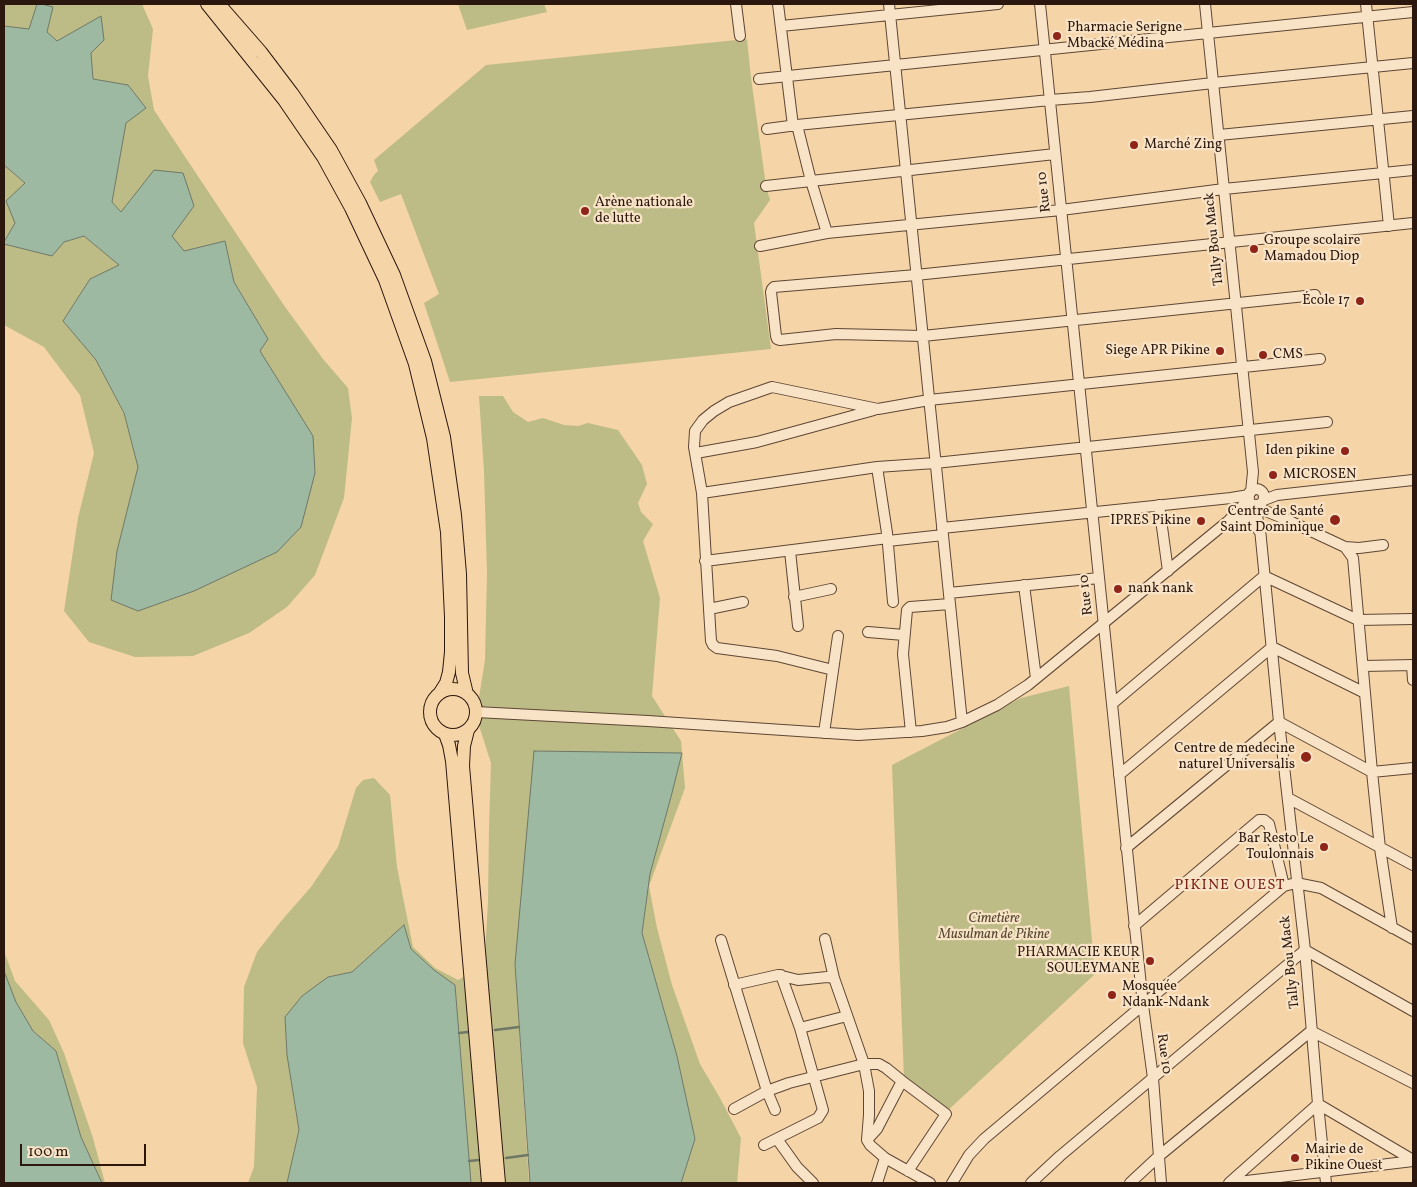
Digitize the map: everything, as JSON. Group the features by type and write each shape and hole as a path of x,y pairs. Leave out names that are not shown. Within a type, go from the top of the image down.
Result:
{"main road":[{"path":"206,4 284,100 323,157 352,208 385,280 415,364 433,438 447,532 451,652 446,683 432,704 430,716 435,727 445,734 453,736 468,730"},
{"path":"219,4 261,52 292,93 325,142 360,203 394,274 424,361 444,437 455,515 460,574 462,673 467,694 475,705 476,712 475,719 468,730 464,746 463,766 499,1183"},
{"path":"439,694 453,689 467,694"},
{"path":"445,734 452,762 488,1183"}],"street":[{"path":"736,4 740,36"},
{"path":"778,4 786,76 795,125 827,233"},
{"path":"889,4 962,722"},
{"path":"781,26 998,4"},
{"name":"Rue 10","path":"1040,4 1134,926 1153,1078 1161,1183"},
{"name":"Tally Bou Mack","path":"1205,4 1248,430 1257,499 1304,950 1326,1183"},
{"path":"1366,4 1389,226"},
{"path":"759,79 1413,12"},
{"path":"767,129 1050,100 1090,98 1213,83 1413,63"},
{"path":"1219,136 1413,116"},
{"path":"766,186 1055,154"},
{"path":"760,246 827,233 1061,210 1224,189 1413,170"},
{"path":"1316,295 922,336 836,334 780,340 776,336 771,292 774,288 1066,260 1413,223"},
{"path":"696,453 757,442 878,409 929,400 1320,359"},
{"path":"833,670 777,656 717,648 711,641 702,493 694,447 695,431 703,420 729,402 772,387 878,409"},
{"path":"702,493 877,468 1327,422"},
{"path":"877,468 888,540 894,602"},
{"path":"705,561 888,540 1092,512 1231,498 1257,499 1277,495 1413,480"},
{"path":"476,712 858,735 912,732 940,728 962,722 997,705 1036,678 1232,517 1257,499"},
{"path":"1257,499 1283,518 1345,547 1359,548 1383,545"},
{"path":"1159,505 1168,571"},
{"path":"1232,517 1251,521 1260,532"},
{"path":"1345,547 1352,558 1380,848 1392,928"},
{"path":"790,551 798,626"},
{"path":"1112,704 1264,576 1358,620 1413,619"},
{"path":"949,593 1099,578"},
{"path":"1024,585 1036,678"},
{"path":"794,597 831,589"},
{"path":"709,609 743,602"},
{"path":"912,732 903,654 908,608 950,604"},
{"path":"868,632 904,634"},
{"path":"824,733 838,636"},
{"path":"1119,775 1272,647 1365,693"},
{"path":"1363,666 1412,665 1413,680"},
{"path":"1126,848 1279,722 1372,772 1413,768"},
{"path":"1288,798 1413,865"},
{"path":"1134,926 1259,820 1264,820 1269,824 1284,886"},
{"path":"952,1183 969,1155 984,1139 1284,886 1296,883 1321,888 1413,939"},
{"path":"825,939 834,978 864,1064 869,1091 867,1140 885,1158 930,1183"},
{"path":"721,940 767,1091 775,1110"},
{"path":"1031,1183 1060,1156 1304,950 1413,1011"},
{"path":"734,985 781,975 798,980 834,978"},
{"path":"764,1145 818,1118 822,1113 822,1103 800,1028 781,975"},
{"path":"800,1028 848,1016"},
{"path":"1130,1183 1159,1156 1311,1031 1413,1083"},
{"path":"734,1109 767,1091 814,1076 864,1064 879,1064 946,1114 908,1171"},
{"path":"867,1140 877,1129 902,1082"},
{"path":"1229,1183 1318,1104 1413,1160"},
{"path":"777,1139 797,1167 813,1183"},
{"path":"877,1183 885,1158"},
{"path":"1229,1183 1292,1179 1325,1171 1413,1160"}],"green space":[{"path":"4,4 37,4 29,30 4,26"},
{"path":"42,4 142,4 153,29 148,76 154,110 283,304 323,359 348,388 352,418 344,498 315,575 287,607 249,633 193,656 135,657 89,642 64,611 78,518 94,453 80,395 44,347 4,325 4,244 52,255 64,242 84,236 119,265 90,279 63,321 96,360 124,414 138,467 117,551 111,600 313,436 259,351 268,339 234,282 225,241 184,251 171,236 194,206 154,171 121,212 112,201 126,123 145,107 128,85 93,79 91,53 101,17 57,41 47,32 53,7"},
{"path":"458,4 544,4 547,12 467,30"},
{"name":"Arène nationale de lutte","path":"747,39 766,186 770,200 754,223 771,349 450,382 424,303 439,294 401,194 380,202 370,182 378,171 374,160 486,65"},
{"path":"4,165 25,183 15,223 4,242"},
{"path":"479,396 503,396 513,412 528,422 543,418 564,425 578,426 588,423 618,430 642,465 647,484 638,503 641,512 653,524 643,541 660,598 652,696 681,741 685,788 649,886 657,928 672,985 700,1064 741,1138 737,1183 681,1183 695,1139 677,1056 642,933 650,874 515,964 529,1183 471,1183 455,986 411,949 404,926 352,972 328,977 285,1017 287,1055 299,1130 287,1183 248,1183 254,1167 257,1087 243,1043 244,987 257,952 311,887 338,847 356,788 363,780 374,778 390,795 397,867 413,947 435,968 458,980 472,972 485,953 491,763 476,716 485,660 487,574 484,471"},
{"name":"Cimetière Musulman de Pikine","path":"1069,686 1095,974 945,1113 904,1079 892,765 1021,698"},
{"path":"4,951 15,981 49,1020 64,1053 93,1138 105,1183 102,1183 81,1137 56,1051 33,1031 16,1002 4,971"}],"shaded area":[{"path":"37,4 53,7 47,32 57,41 101,16 104,40 91,53 93,79 128,85 146,108 126,123 112,202 121,212 154,170 183,173 194,206 172,236 184,251 225,241 234,282 268,339 260,351 313,436 315,473 301,527 277,552 194,591 138,611 111,600 117,551 138,467 124,413 96,360 63,321 90,279 119,265 84,236 64,242 52,256 4,244 15,223 6,201 25,183 4,165 4,26 29,29"},
{"path":"534,751 682,753 650,874 642,933 677,1056 695,1139 681,1183 530,1183 515,964"},
{"path":"404,925 411,949 434,970 455,985 471,1183 287,1183 299,1130 287,1055 285,1017 302,996 328,977 352,972"},
{"path":"4,971 16,1002 33,1031 56,1051 81,1137 102,1183 4,1183"}],"waterway":[{"path":"495,1030 519,1027"},
{"path":"459,1033 468,1032"},
{"path":"506,1158 528,1155"},
{"path":"469,1161 479,1160"}],"place":[{"name":"Pharmacie Serigne Mbacké Médina","path":"1057,36"},
{"name":"Marché Zing","path":"1134,145"},
{"name":"Arène nationale de lutte","path":"585,211"},
{"name":"Groupe scolaire Mamadou Diop","path":"1254,249"},
{"name":"École 17","path":"1360,301"},
{"name":"Siege APR Pikine","path":"1220,351"},
{"name":"CMS","path":"1263,355"},
{"name":"Iden pikine","path":"1345,451"},
{"name":"MICROSEN","path":"1273,475"},
{"name":"Centre de Santé Saint Dominique","path":"1335,520"},
{"name":"IPRES Pikine","path":"1201,521"},
{"name":"nank nank","path":"1118,589"},
{"name":"Centre de medecine naturel Universalis","path":"1306,757"},
{"name":"Bar Resto Le Toulonnais","path":"1324,847"},
{"name":"PHARMACIE KEUR SOULEYMANE","path":"1150,961"},
{"name":"Mosquée Ndank-Ndank","path":"1112,995"},
{"name":"Mairie de Pikine Ouest","path":"1295,1158"}],"district":[{"name":"PIKINE OUEST","path":"1230,886"}]}
